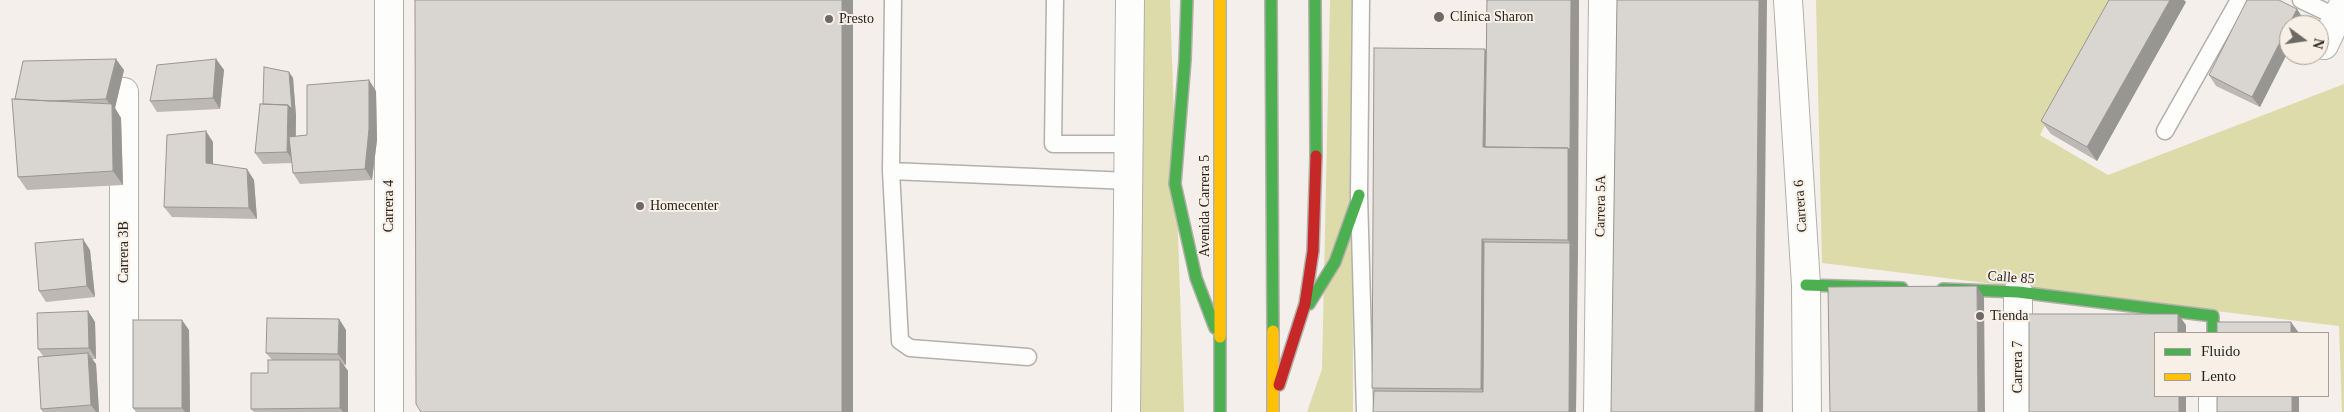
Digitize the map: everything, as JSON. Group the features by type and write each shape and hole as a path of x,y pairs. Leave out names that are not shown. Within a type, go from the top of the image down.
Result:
{"main road":[{"path":"1187,0 1186,60 1175,184 1196,278 1220,340"},
{"name":"Avenida Carrera 5","path":"1220,0 1220,412"},
{"path":"1271,0 1273,407"},
{"path":"1273,407 1305,304 1313,251 1316,203 1316,0"},
{"path":"1300,318 1335,262 1360,195"},
{"path":"1806,285 1912,288"},
{"name":"Calle 85","path":"1931,289 2018,292 2213,316 2213,332"}],"street":[{"name":"Carrera 4","path":"389,0 389,412"},
{"path":"1126,412 1130,0"},
{"name":"Carrera 5A","path":"1598,412 1603,0"},
{"name":"Carrera 6","path":"1788,0 1806,285 1807,412"},
{"path":"2329,35 2341,10"},
{"name":"Carrera 3B","path":"124,92 124,412"},
{"name":"Carrera 7","path":"2018,292 2018,412"},
{"path":"2213,397 2213,412"}],"lane":[{"path":"893,0 891,170 900,341 910,348 1028,357"},
{"path":"1055,0 1053,144 1128,144"},
{"path":"1361,0 1360,195 1365,412"},
{"path":"2165,131 2238,0"},
{"path":"2301,0 2341,10"},
{"path":"891,170 1129,181"}],"green space":[{"path":"1144,0 1170,0 1184,412 1136,412"},
{"path":"1330,0 1352,0 1353,412 1307,412 1322,369"},
{"path":"1816,0 2109,0 2040,135 2108,175 2344,84 2344,412 2342,412 2339,326 1822,263"}],"building":[{"name":"Homecenter","path":"415,0 842,0 842,412 421,412 416,404"},
{"path":"1487,0 1571,0 1570,150 1568,148 1485,147"},
{"path":"1617,0 1759,0 1755,412 1611,412"},
{"path":"2109,0 2170,0 2087,147 2041,121"},
{"path":"2247,0 2279,0 2297,9 2294,15 2279,15 2279,44 2252,97 2209,75"},
{"path":"1374,48 1485,49 1483,147 1568,148 1568,240 1482,239 1481,389 1372,388"},
{"path":"116,59 106,99 50,101 15,99 23,61"},
{"path":"216,59 213,98 150,101 157,65"},
{"path":"264,67 289,72 292,109 288,105 263,104"},
{"path":"369,80 369,129 365,169 293,173 289,137 307,135 307,85"},
{"path":"12,99 112,104 113,171 18,177"},
{"path":"260,104 288,105 287,152 255,153"},
{"path":"206,131 206,163 247,169 249,208 164,207 167,135"},
{"path":"83,239 87,286 39,291 35,243"},
{"path":"1484,242 1570,243 1569,412 1373,412 1374,391 1483,392"},
{"path":"1977,286 1978,412 1830,412 1828,287"},
{"path":"88,311 89,348 38,349 37,313"},
{"path":"2029,314 2178,314 2178,332 2154,332 2154,397 2179,397 2179,412 2029,412"},
{"path":"267,318 339,319 338,354 266,353"},
{"path":"133,320 182,320 182,408 133,408"},
{"path":"2217,322 2291,322 2291,332 2217,332"},
{"path":"88,353 91,405 41,409 38,357"},
{"path":"268,360 340,360 340,408 251,409 251,373 268,373"},
{"path":"2217,397 2292,397 2292,412 2217,412"}],"traffic: fast":[{"path":"1187,0 1185,60 1175,184 1196,278 1215,328"},
{"path":"1271,0 1273,331"},
{"path":"1315,0 1316,156"},
{"path":"1309,304 1335,262 1359,195"},
{"path":"1806,285 1902,288"},
{"path":"1943,289 2018,292 2213,316 2213,332"},
{"path":"1220,337 1220,412"}],"traffic: slow":[{"path":"1220,0 1220,337"},
{"path":"1273,331 1273,412"}],"traffic: jam":[{"path":"1279,385 1305,304 1313,251 1316,156"}],"place":[{"name":"Clínica Sharon","path":"1439,17"},
{"name":"Presto","path":"829,19"},
{"name":"Homecenter","path":"640,206"},
{"name":"Tienda","path":"1980,316"}]}
